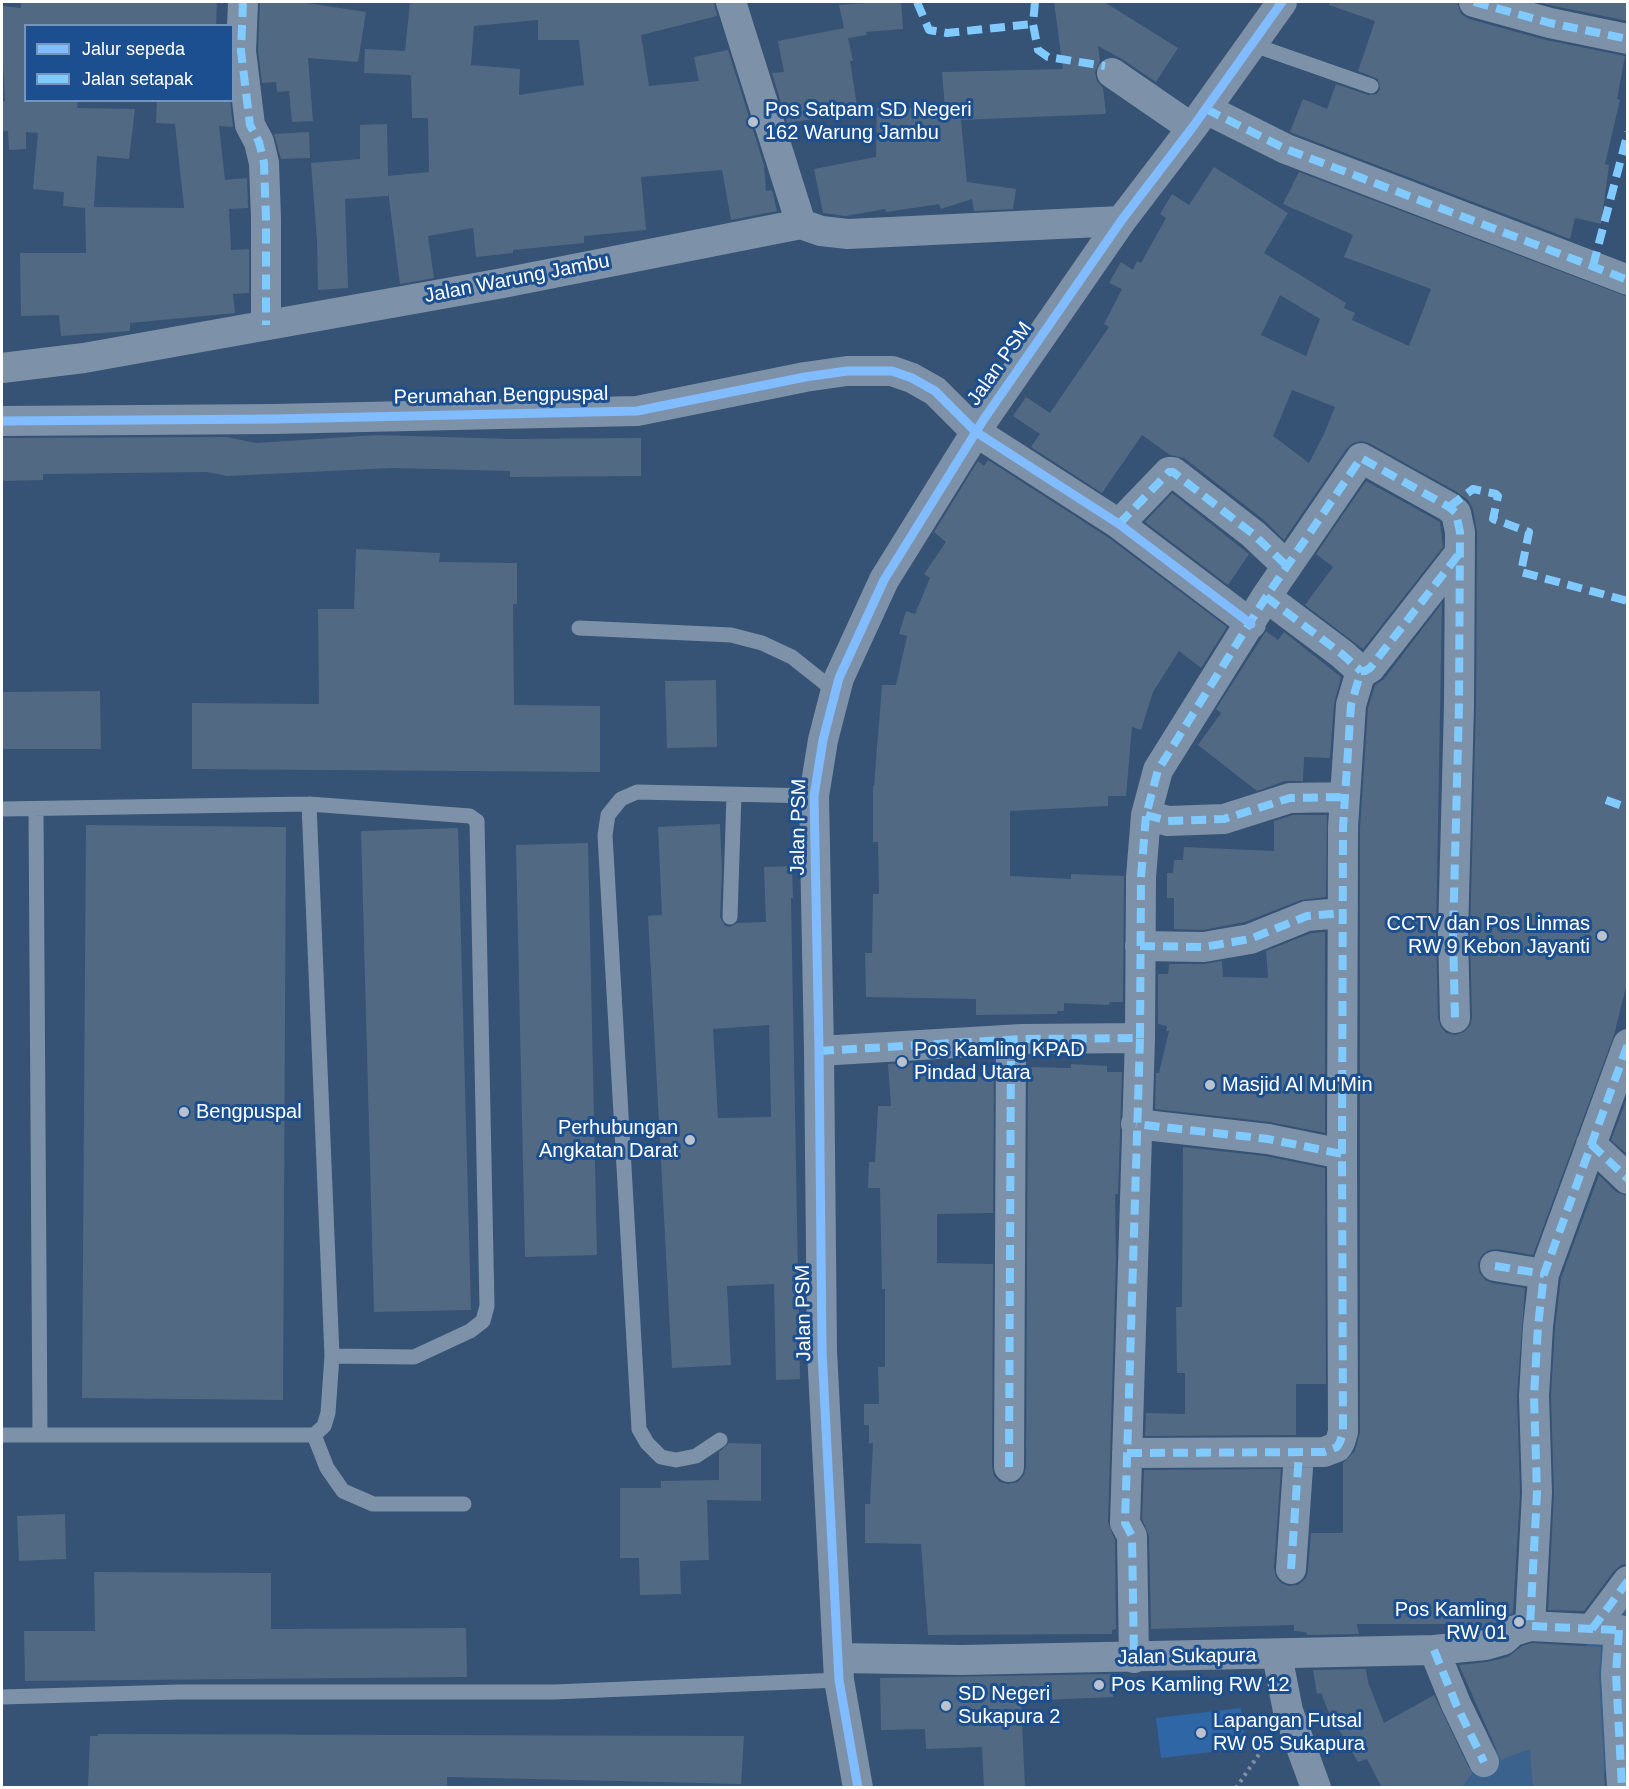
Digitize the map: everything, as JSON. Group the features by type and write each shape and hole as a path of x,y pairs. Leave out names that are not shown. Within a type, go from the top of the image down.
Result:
{"street":[{"path":"243,2 241,51 250,125 259,142 264,163 266,325"},
{"path":"731,2 801,224 821,231 848,234 1121,221"},
{"name":"Jalan PSM","path":"858,1788 839,1669 822,1351 814,796 823,740 839,678 884,580 976,432 1121,221 1199,118 1282,2"},
{"path":"1474,2 1550,23 1628,39"},
{"path":"1112,73 1199,118 1628,280"},
{"name":"Jalan Warung Jambu","path":"2,368 84,358 503,283 801,224"},
{"name":"Perumahan Bengpuspal","path":"2,421 274,419 637,411 805,377 847,371 892,371 912,378 935,391 976,432 1119,524 1251,624"},
{"path":"1134,1658 1132,1536 1125,1523 1140,1038 1142,877 1146,815 1158,770 1266,597 1361,458 1434,497 1456,513 1460,532 1459,705 1453,935 1455,1018"},
{"path":"1119,524 1169,472 1173,472 1253,534 1287,566"},
{"path":"1361,671 1370,668 1459,554"},
{"path":"1266,597 1361,671"},
{"path":"1127,1453 1324,1452 1331,1450 1340,1442 1343,1432 1342,913 1345,797 1351,705 1361,671"},
{"path":"1146,815 1168,821 1224,819 1290,798 1345,797"},
{"path":"1140,946 1204,947 1250,939 1307,916 1342,913"},
{"path":"819,1051 1011,1040 1140,1038"},
{"path":"1008,1467 1011,1040"},
{"path":"1611,1630 1530,1626 1537,1493 1535,1384 1544,1274 1628,1044"},
{"path":"1136,1124 1268,1140 1342,1154"},
{"path":"1591,1144 1628,1179"},
{"path":"1495,1266 1544,1274"},
{"path":"1291,1569 1299,1453"},
{"path":"1622,1788 1616,1674 1611,1630 1628,1581"},
{"name":"Jalan Sukapura","path":"839,1669 962,1660 1434,1650 1485,1645 1503,1640 1513,1631 1530,1626"},
{"path":"1434,1650 1456,1704 1484,1762"},
{"path":"1277,1655 1288,1711 1316,1788"}],"lane":[{"path":"1251,44 1371,86"},
{"path":"579,628 731,635 762,643 792,657 836,692"},
{"path":"720,1440 696,1456 676,1460 661,1457 647,1443 639,1429 605,835 608,815 621,799 637,792 814,796"},
{"path":"730,917 734,795"},
{"path":"2,1435 314,1435 324,1426 328,1413 332,1356 309,804"},
{"path":"2,809 309,804 470,816 477,821 487,1306 483,1321 470,1331 414,1357 332,1356"},
{"path":"36,808 40,1434"},
{"path":"314,1435 327,1468 343,1491 373,1504 464,1504"},
{"path":"2,1697 179,1692 554,1692 839,1669"}],"path":[{"path":"1236,1788 1288,1711"}],"shaded area":[{"name":"Lapangan Futsal RW 05 Sukapura","path":"1241,1708 1246,1748 1161,1758 1156,1718"}],"building":[{"path":"21,2 217,2 216,24 24,24 24,102 78,102 77,108 135,109 129,159 97,156 94,207 184,208 175,124 156,123 157,102 230,102 233,127 219,126 225,180 247,178 248,208 229,209 231,250 249,249 249,293 233,294 235,313 130,323 130,331 61,336 59,315 21,316 20,253 86,253 85,208 63,206 64,192 33,189 38,133 26,132 26,149 9,150 8,131 2,131 2,101 5,101 2,6 21,8"},
{"path":"260,2 300,2 366,12 358,62 308,58 313,121 292,122 289,91 277,92 276,82 262,83 258,50"},
{"path":"410,2 714,2 717,16 641,35 649,86 699,81 694,57 728,50 764,165 766,191 772,190 777,211 731,220 722,170 641,177 646,230 584,236 584,243 513,250 513,253 476,257 473,228 428,236 434,278 400,284 388,191 388,196 345,199 348,288 318,290 311,163 360,159 360,125 387,124 388,176 429,172 428,118 412,118 411,75 364,73 365,49 405,51","holes":["538,20 538,40 579,40 584,85 519,95 520,69 471,65 474,26"]},
{"path":"901,2 903,29 866,32 867,35 848,38 853,61 850,61 858,112 787,123 772,73 784,72 778,41 844,28 839,5"},
{"path":"1054,2 1104,2 1178,48 1156,82 1098,46 1100,61 1095,72 1097,81 1103,88 1106,114 961,120 967,182 1016,189 1013,209 974,211 972,199 941,209 939,204 886,212 885,209 846,216 823,213 814,169 876,157 877,108 945,108 942,72 1063,69"},
{"path":"1329,2 1457,2 1461,14 1469,19 1546,40 1625,56 1617,99 1620,100 1605,164 1609,165 1601,224 1575,218 1570,239 1290,132 1303,99 1327,109 1336,84 1368,95 1377,94 1380,89 1378,79 1358,71 1375,21 1329,5"},
{"path":"1537,2 1628,2 1628,21 1554,6"},
{"path":"309,132 310,158 281,159 274,134"},
{"path":"1214,167 1288,213 1264,253 1346,303 1344,308 1355,313 1352,320 1409,346 1431,289 1344,257 1353,235 1283,204 1299,172 1628,297 1628,979 1614,1035 1533,1255 1498,1249 1489,1250 1482,1255 1478,1263 1479,1272 1485,1280 1525,1288 1517,1395 1520,1493 1513,1613 1482,1628 1461,1630 1461,1624 1357,1624 1359,1634 1307,1635 1306,1632 1294,1631 1294,1625 1151,1629 1149,1536 1142,1519 1144,1470 1281,1469 1274,1568 1276,1577 1281,1583 1289,1586 1298,1585 1306,1578 1311,1533 1343,1533 1343,1463 1355,1451 1360,1432 1360,828 1368,708 1375,685 1384,679 1442,603 1436,935 1438,1018 1446,1033 1455,1035 1464,1032 1470,1026 1472,1018 1470,935 1476,705 1477,532 1473,509 1468,500 1369,443 1361,441 1347,448 1284,540 1264,520 1184,458 1170,455 1142,435 1102,493 1031,447 1040,434 1013,416 1026,397 1050,413 1109,327 1104,324 1122,289 1109,283 1121,262 1133,270 1137,261 1141,263 1166,218 1160,214 1172,194 1189,205","holes":["1280,295 1320,319 1306,356 1261,335","1292,390 1335,407 1309,463 1273,436"]},
{"path":"377,435 509,439 641,438 641,476 510,477 510,471 392,468 227,476 207,472 43,474 43,480 2,481 2,438 227,437 256,443"},
{"path":"988,460 1109,538 1227,627 1201,668 1179,651 1153,692 1141,730 1132,727 1126,796 1108,796 1108,806 1010,811 1010,876 1071,879 1071,874 1124,876 1123,1002 1110,1002 1109,1005 1064,1003 1064,1011 1057,1011 1057,1014 976,1015 976,999 866,997 865,953 872,953 873,894 879,894 878,842 873,842 873,786 882,685 896,685 907,636 899,634 906,611 915,614 930,578 924,574 946,542 934,532 978,461 984,466"},
{"path":"1366,481 1440,522 1443,547 1363,649 1305,605 1333,567 1316,554"},
{"path":"1172,493 1249,554 1228,585 1145,522"},
{"path":"356,549 440,553 439,562 517,563 517,604 513,604 514,705 600,706 600,772 192,769 192,703 319,704 318,609 354,609"},
{"path":"1266,631 1278,640 1284,632 1341,677 1334,704 1330,758 1304,757 1303,781 1285,781 1257,791 1198,745 1221,713 1216,709"},
{"path":"716,680 717,747 667,748 665,681"},
{"path":"100,691 101,749 2,749 2,692"},
{"path":"1293,815 1327,815 1326,897 1301,900 1245,922 1203,930 1174,929 1174,898 1167,898 1167,873 1173,873 1174,860 1183,860 1184,847 1274,851 1274,821"},
{"path":"720,824 722,872 720,917 725,926 730,927 737,923 766,922 764,867 792,866 800,1379 776,1380 774,1284 727,1286 731,1365 672,1368 648,916 662,915 658,827","holes":["769,1025 771,1117 718,1118 713,1029"]},
{"name":"Bengpuspal","path":"86,825 286,827 283,1400 82,1398"},
{"path":"458,828 471,1310 374,1312 361,831"},
{"path":"588,843 597,1255 525,1257 516,845"},
{"path":"1325,932 1325,1133 1270,1122 1155,1109 1156,1073 1159,1073 1169,1031 1166,1031 1167,1026 1158,1024 1158,974 1168,974 1169,964 1204,964 1222,961 1223,977 1268,978 1266,951 1311,933"},
{"path":"916,1063 916,1074 994,1077 993,1213 937,1214 937,1263 993,1264 992,1467 994,1476 1000,1482 1008,1484 1018,1482 1024,1475 1026,1467 1028,1067 1071,1068 1071,1064 1107,1066 1107,1072 1122,1072 1118,1194 1115,1194 1116,1259 1108,1522 1115,1540 1116,1629 1112,1630 1112,1634 928,1635 921,1544 865,1543 865,1504 870,1504 873,1443 869,1444 869,1425 864,1425 864,1404 879,1404 878,1367 885,1367 885,1289 882,1289 880,1188 868,1188 869,1162 875,1162 878,1106 891,1106 888,1064"},
{"path":"1628,1096 1628,1155 1611,1140"},
{"path":"1183,1147 1265,1156 1325,1168 1326,1384 1296,1384 1296,1435 1145,1436 1146,1413 1185,1414 1185,1373 1177,1373 1176,1307 1182,1307"},
{"path":"1599,1175 1616,1192 1628,1196 1628,1564 1621,1565 1614,1571 1584,1611 1548,1610 1554,1494 1551,1396 1555,1327 1561,1278"},
{"path":"729,1443 761,1444 761,1501 707,1500 709,1560 680,1561 681,1594 640,1595 639,1558 620,1558 620,1488 661,1488 661,1481 719,1480 719,1452"},
{"path":"65,1514 66,1559 19,1561 17,1516"},
{"path":"94,1572 271,1573 271,1629 466,1628 467,1677 25,1681 24,1631 95,1631"},
{"path":"1532,1643 1601,1647 1599,1675 1605,1788 1533,1788 1530,1749 1501,1760 1459,1665 1508,1657 1522,1646"},
{"path":"1366,1669 1368,1682 1384,1723 1434,1695 1472,1774 1461,1788 1382,1788 1367,1759 1358,1762 1337,1726 1335,1728 1321,1693 1317,1694 1313,1670"},
{"name":"SD Negeri Sukapura 2","path":"1113,1674 1113,1697 1021,1701 1025,1788 984,1788 982,1747 926,1749 925,1729 881,1730 880,1678"},
{"path":"98,1734 744,1736 741,1784 447,1777 447,1788 88,1788 90,1736 98,1736"}],"waterway":[{"path":"1482,1788 1511,1767 1531,1761 1576,1765 1584,1760 1589,1753 1614,1628"}],"marked path":[{"path":"243,2 241,51 250,125 259,142 264,163 266,325"},
{"path":"917,2 929,30 947,33 1033,24"},
{"path":"1035,2 1033,24 1038,50 1048,57 1105,66"},
{"path":"1474,2 1550,23 1628,39"},
{"path":"1206,109 1286,149 1628,280"},
{"path":"1593,266 1628,132"},
{"path":"1140,1038 1141,877 1146,815 1158,770 1266,597 1361,458 1449,507 1456,513 1460,532 1459,705 1453,935 1455,1018"},
{"path":"1119,524 1169,472 1173,472 1253,534 1287,566"},
{"path":"1449,507 1473,489 1496,494 1498,496 1493,519 1529,532 1521,572 1628,601"},
{"path":"1361,671 1370,668 1459,554"},
{"path":"1266,597 1361,671"},
{"path":"1342,1154 1343,827 1351,705 1361,671"},
{"path":"1146,815 1168,821 1224,819 1290,798 1345,797"},
{"path":"1606,800 1628,808"},
{"path":"1140,946 1204,947 1250,939 1307,916 1342,913"},
{"path":"819,1051 1022,1039 1140,1038 1125,1523 1132,1536 1134,1658"},
{"path":"1009,1467 1011,1040"},
{"path":"1616,1630 1530,1626 1537,1493 1534,1396 1544,1274 1628,1044"},
{"path":"1127,1453 1324,1452 1337,1447 1343,1432 1342,1154 1268,1139 1136,1124"},
{"path":"1591,1144 1628,1179"},
{"path":"1495,1266 1544,1274"},
{"path":"1291,1569 1299,1453"},
{"path":"1592,1629 1628,1581"},
{"path":"1619,1630 1616,1674 1622,1788"},
{"path":"1434,1650 1456,1704 1484,1762"}],"cycle path":[{"path":"858,1788 839,1680 822,1351 814,796 823,740 839,678 884,580 984,419 1121,221 1192,128 1282,2"},
{"path":"2,421 274,419 637,411 805,377 847,371 892,371 912,378 935,391 976,432 1119,524 1251,624"}],"place":[{"name":"Pos Satpam SD Negeri 162 Warung Jambu","path":"753,122"},
{"name":"CCTV dan Pos Linmas RW 9 Kebon Jayanti","path":"1602,936"},
{"name":"Pos Kamling KPAD Pindad Utara","path":"902,1062"},
{"name":"Masjid Al Mu'Min","path":"1210,1085"},
{"name":"Bengpuspal","path":"184,1112"},
{"name":"Perhubungan Angkatan Darat","path":"690,1140"},
{"name":"Pos Kamling RW 01","path":"1519,1622"},
{"name":"Pos Kamling RW 12","path":"1099,1685"},
{"name":"SD Negeri Sukapura 2","path":"946,1706"},
{"name":"Lapangan Futsal RW 05 Sukapura","path":"1201,1733"}]}
